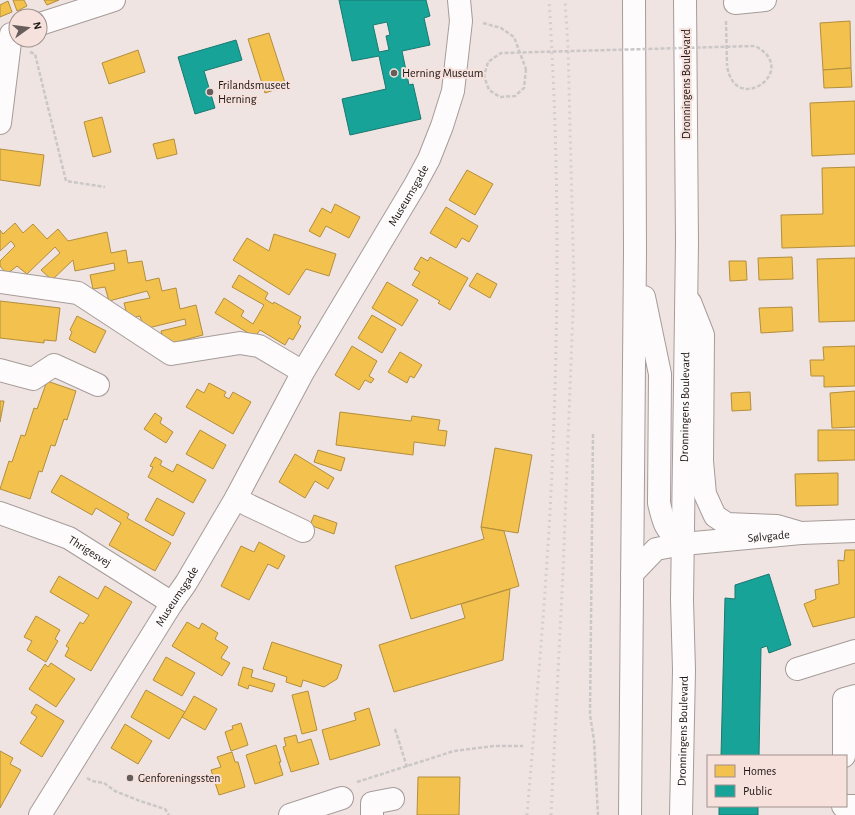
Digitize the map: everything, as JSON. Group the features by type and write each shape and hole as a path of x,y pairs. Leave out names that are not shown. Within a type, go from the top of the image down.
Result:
{"main road":[{"path":"48,21 114,0"},
{"path":"630,815 635,252 634,0"},
{"name":"Dronningens Boulevard","path":"681,815 684,670 682,600 686,291 685,0"},
{"path":"735,3 765,0"},
{"name":"Museumsgade","path":"40,815 186,583 236,498 303,372 429,159 442,126 453,91 460,11"},
{"path":"0,123 8,47"},
{"path":"635,252 660,374 659,503 663,523 671,534 683,544"},
{"path":"0,282 78,293 171,354 240,343 259,346 303,372"},
{"path":"686,291 703,335 702,461 705,494 715,516 728,524 777,526 801,533"},
{"path":"0,370 33,380 54,365 98,385"},
{"path":"236,498 303,531"},
{"name":"Thrigesvej","path":"0,513 69,538 172,603"},
{"name":"Sølvgade","path":"632,574 656,549 683,544 801,533 855,531"},
{"path":"797,669 855,651"},
{"path":"818,678 855,666"},
{"path":"844,755 850,722 844,699 855,696"},
{"path":"290,815 342,798"},
{"path":"372,815 372,803 393,799"}],"path":[{"path":"460,11 483,23 501,28 514,37 526,69 524,88 515,96 500,97 489,90 484,76 488,62 501,53 754,46 764,50 770,59 771,68 768,78 762,85 752,89 742,88 734,83 728,74 727,65 725,6 735,3"},
{"path":"25,48 34,54 66,181 105,187"},
{"path":"593,434 590,715 594,740 598,815"},
{"path":"396,729 407,767"},
{"path":"342,798 343,789 352,784 454,751 494,746 523,746"},
{"path":"70,767 92,781 104,783 115,791 165,809 169,815"}],"building: Homes":[{"path":"13,0 24,0 27,6 23,8 16,8"},
{"path":"44,0 59,0 47,5"},
{"path":"8,1 11,8 8,8 8,14 0,17 0,5"},
{"path":"850,21 851,68 823,70 820,23"},
{"path":"269,33 286,86 265,93 248,39"},
{"path":"138,50 145,72 109,84 102,63"},
{"path":"851,68 852,87 824,88 823,70"},
{"path":"855,101 855,154 812,156 810,103"},
{"path":"102,117 111,152 93,157 84,122"},
{"path":"174,139 177,154 157,159 153,144"},
{"path":"0,149 44,155 40,186 0,180"},
{"path":"855,167 855,246 782,248 781,215 823,214 822,168"},
{"path":"467,170 493,184 475,215 449,200"},
{"path":"335,204 360,217 349,238 326,226 320,237 309,231 322,208 331,213"},
{"path":"446,207 478,226 469,242 462,238 456,248 430,233"},
{"path":"15,223 23,233 33,224 47,239 58,229 68,241 107,232 111,253 126,250 128,263 142,261 146,281 159,278 162,291 176,288 180,309 196,305 203,335 165,345 161,331 186,325 185,319 144,329 140,316 128,319 124,303 150,298 147,291 109,301 105,287 93,289 90,275 115,270 114,263 75,271 73,260 52,280 41,270 60,253 55,247 27,274 17,266 7,274 0,266 0,261 15,246 11,241 0,251 0,230 3,234"},
{"path":"274,234 336,254 329,276 306,269 289,295 233,260 247,238 269,251"},
{"path":"421,257 428,261 430,257 468,278 450,310 438,303 440,301 412,285 420,272 414,269"},
{"path":"792,257 793,279 759,280 758,258"},
{"path":"855,258 855,321 819,322 817,259"},
{"path":"729,261 746,261 747,280 730,281"},
{"path":"477,273 497,284 490,298 469,286"},
{"path":"239,275 268,293 265,299 273,304 274,302 301,317 298,323 301,326 293,340 289,338 285,345 260,330 255,337 215,313 224,298 244,311 241,316 253,324 264,305 232,287"},
{"path":"387,282 418,300 402,326 372,308"},
{"path":"0,301 60,308 56,341 44,340 44,343 0,338"},
{"path":"792,307 793,331 761,333 759,308"},
{"path":"372,315 396,329 382,353 358,338"},
{"path":"77,316 106,331 95,353 69,339 72,332 70,330"},
{"path":"352,346 377,361 369,376 374,379 371,383 365,380 359,390 335,375"},
{"path":"855,346 855,386 824,387 824,376 811,376 810,360 824,360 823,347"},
{"path":"400,352 422,365 414,378 410,376 407,383 388,372"},
{"path":"47,381 76,391 67,420 64,419 55,446 51,445 42,472 39,471 30,499 0,489 9,461 12,462 21,435 25,436 34,408 37,409"},
{"path":"209,383 226,392 224,396 229,399 233,392 251,402 233,434 186,407 197,389 204,393"},
{"path":"855,391 855,427 832,428 830,393"},
{"path":"750,392 751,410 732,411 731,393"},
{"path":"0,401 4,401 0,422"},
{"path":"340,412 411,421 412,416 440,420 438,430 447,431 445,446 414,442 413,455 336,445"},
{"path":"155,413 162,418 160,423 173,432 166,443 144,429"},
{"path":"200,430 226,445 213,469 186,454"},
{"path":"818,430 855,430 855,460 818,461"},
{"path":"495,448 532,455 518,533 481,527"},
{"path":"318,450 345,458 341,471 314,462"},
{"path":"295,454 334,478 328,489 315,481 305,498 279,482"},
{"path":"155,457 162,461 160,465 173,472 177,464 206,480 193,503 148,477 153,467 150,466"},
{"path":"838,473 838,505 796,506 795,474"},
{"path":"61,475 129,514 127,518 171,543 155,571 109,545 121,523 96,508 92,515 51,492"},
{"path":"157,498 185,513 173,536 145,520"},
{"path":"314,515 337,523 334,534 310,525"},
{"path":"481,527 504,531 519,586 411,619 395,566 484,539"},
{"path":"259,542 285,556 278,569 268,564 249,600 221,586 241,546 254,552"},
{"path":"845,550 855,550 855,617 813,627 804,604 816,599 815,590 839,584 838,560 844,561"},
{"path":"59,576 98,599 105,586 132,602 91,671 65,656 69,648 66,646 80,622 83,624 89,615 50,592"},
{"path":"510,589 503,660 394,692 379,645 465,618 461,604"},
{"path":"36,616 60,630 55,639 58,641 46,662 27,650 32,641 24,637"},
{"path":"187,622 199,629 202,623 218,633 215,639 228,647 221,658 230,663 222,676 172,646"},
{"path":"272,642 342,665 337,679 324,687 303,680 301,687 286,682 287,677 263,669"},
{"path":"166,657 195,673 182,696 153,680"},
{"path":"51,663 75,679 56,707 29,689 45,664 48,667"},
{"path":"243,667 253,670 251,677 275,684 272,692 249,685 248,689 238,685"},
{"path":"146,690 185,712 169,739 131,717"},
{"path":"308,691 317,730 302,734 292,695"},
{"path":"194,696 217,709 205,730 182,717"},
{"path":"36,704 64,721 42,757 20,743 37,717 31,713"},
{"path":"369,708 380,745 330,760 322,730 356,720 354,713"},
{"path":"241,723 248,745 231,751 225,732 233,729 232,726"},
{"path":"125,724 152,741 138,764 111,748"},
{"path":"296,735 298,743 311,739 319,764 291,772 283,747 286,746 284,738"},
{"path":"276,745 283,775 255,784 246,755"},
{"path":"0,751 13,758 10,764 21,770 0,808"},
{"path":"232,752 235,762 238,762 245,787 219,795 211,770 221,767 217,757"},
{"path":"418,777 460,777 459,815 417,815"}],"building: Public":[{"name":"Herning Museum","path":"339,0 426,0 430,16 424,18 430,45 402,51 409,85 413,84 421,119 350,135 342,99 386,89 379,56 352,61","holes":["387,22 390,35 386,36 389,50 379,52 373,25"]},
{"path":"236,40 242,60 204,71 215,108 195,114 178,57"},
{"path":"769,574 791,645 769,653 767,646 761,648 759,755 721,755 725,598 735,599 735,585"},
{"path":"719,807 758,807 758,815 719,815"}],"railway":[{"path":"527,815 547,567 556,366 557,209 549,0"},
{"path":"551,815 563,572 574,283 568,47 565,0"}],"place":[{"name":"Herning Museum","path":"394,73"},
{"name":"Frilandsmuseet Herning","path":"210,92"},
{"name":"Genforeningssten","path":"130,778"}]}
